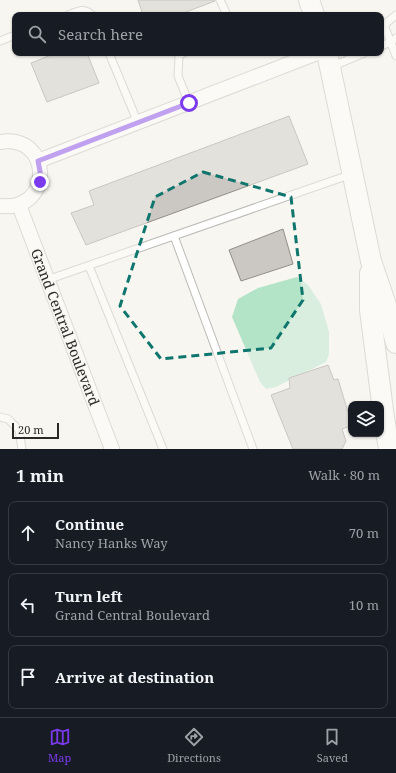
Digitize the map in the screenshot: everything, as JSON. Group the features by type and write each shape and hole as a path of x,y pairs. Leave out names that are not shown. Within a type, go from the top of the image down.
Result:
{"street":[{"path":"309,0 313,12"},
{"path":"38,161 189,103 325,58 371,260 386,305 396,343"},
{"path":"0,142 17,142 26,146 38,161 40,171 40,182 35,192 28,200 19,205 9,207 0,206"},
{"name":"Grand Central Boulevard","path":"19,205 112,449"},
{"path":"371,260 370,310 389,449"}],"lane":[{"path":"220,0 226,12"},
{"path":"76,12 86,10 88,12"},
{"path":"384,25 396,15"},
{"path":"384,27 394,40 396,56"},
{"path":"0,41 12,36"},
{"path":"384,45 394,40"},
{"path":"110,56 138,123"},
{"path":"179,56 178,76 189,103"},
{"path":"325,58 341,56"},
{"path":"48,280 352,174"},
{"path":"174,236 253,449"},
{"path":"89,266 163,449"},
{"path":"0,417 8,419 19,430 22,449"}],"highlighted area":[{"path":"203,172 291,197 303,300 271,348 161,359 120,306 155,197"}],"shaded area":[{"path":"297,277 308,285 321,304 329,332 329,354 326,362 276,387 266,389 260,382 232,317 238,299 258,288"}],"building":[{"path":"138,0 215,0 186,12 142,12"},
{"path":"48,56 88,56 99,83 47,102 31,63"},
{"path":"289,116 308,164 86,245 71,213 94,205 89,191"},
{"path":"283,229 293,264 241,281 229,250"},
{"path":"328,365 334,380 338,379 348,412 348,427 342,429 346,441 342,449 293,449 271,395 290,388 289,378"}],"route":[{"path":"40,182 38,161 189,103"}]}
